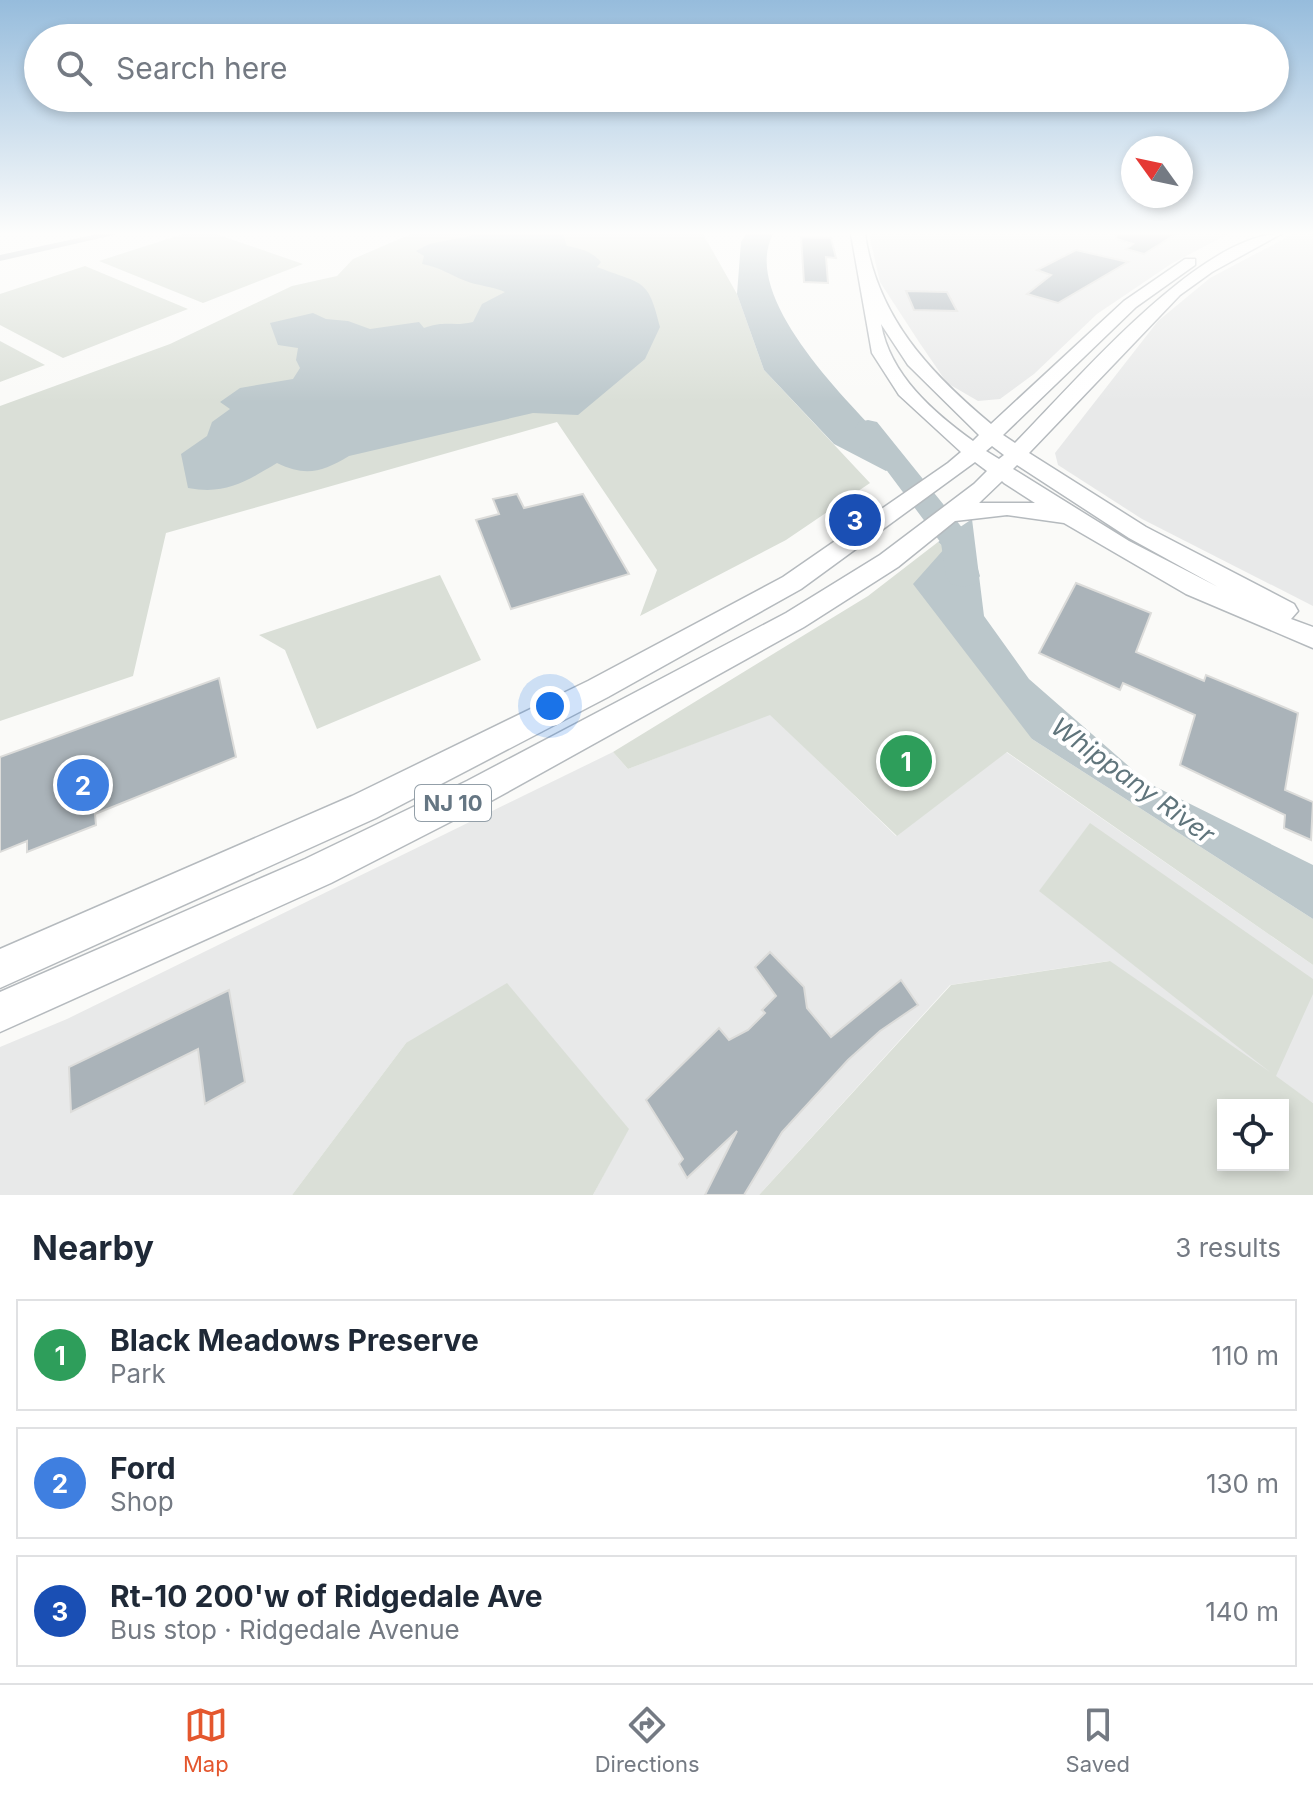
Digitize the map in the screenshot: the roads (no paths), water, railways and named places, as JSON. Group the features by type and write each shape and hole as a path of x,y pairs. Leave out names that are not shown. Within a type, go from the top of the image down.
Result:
{"main road":[{"name":"NJ 10","path":"0,969 364,807 585,696 766,597 864,536 975,453 1149,290"},
{"name":"NJ 10","path":"0,1012 318,871 465,797 782,628 889,561 952,515 986,498 1011,463 1161,304 1180,290"},
{"path":"870,291 913,359 944,393 994,437 1011,463 1086,528"},
{"path":"870,291 873,332 882,355 899,381 926,411 975,453 1011,463 1199,568 1313,625"},
{"path":"944,393 987,408 1005,406 1030,390 1047,386"},
{"path":"986,498 1045,513 1086,528 1184,583 1313,638"}],"water":[{"path":"499,290 646,290 652,299 660,327 645,359 578,415 533,413 349,456 314,471 297,470 277,463 235,485 213,490 188,488 181,454 207,436 212,422 230,409 220,402 240,388 293,379 300,368 296,360 298,348 278,345 270,323 313,313 370,329 419,322 424,328 460,324 473,322 482,304 505,292"},
{"path":"737,290 773,290 788,324 810,357 905,462 886,471 834,444 764,370"},
{"path":"972,519 984,616 1029,679 1148,783 1313,865 1313,919 1032,739 913,584 945,548 938,542"}],"waterway":[{"name":"Whippany River","path":"868,428 957,542 963,576"}],"place":[{"name":"Rt-10 200'w of Ridgedale Ave","path":"855,520"},
{"name":"Black Meadows Preserve","path":"906,761"},
{"name":"Ford","path":"83,785"}]}
